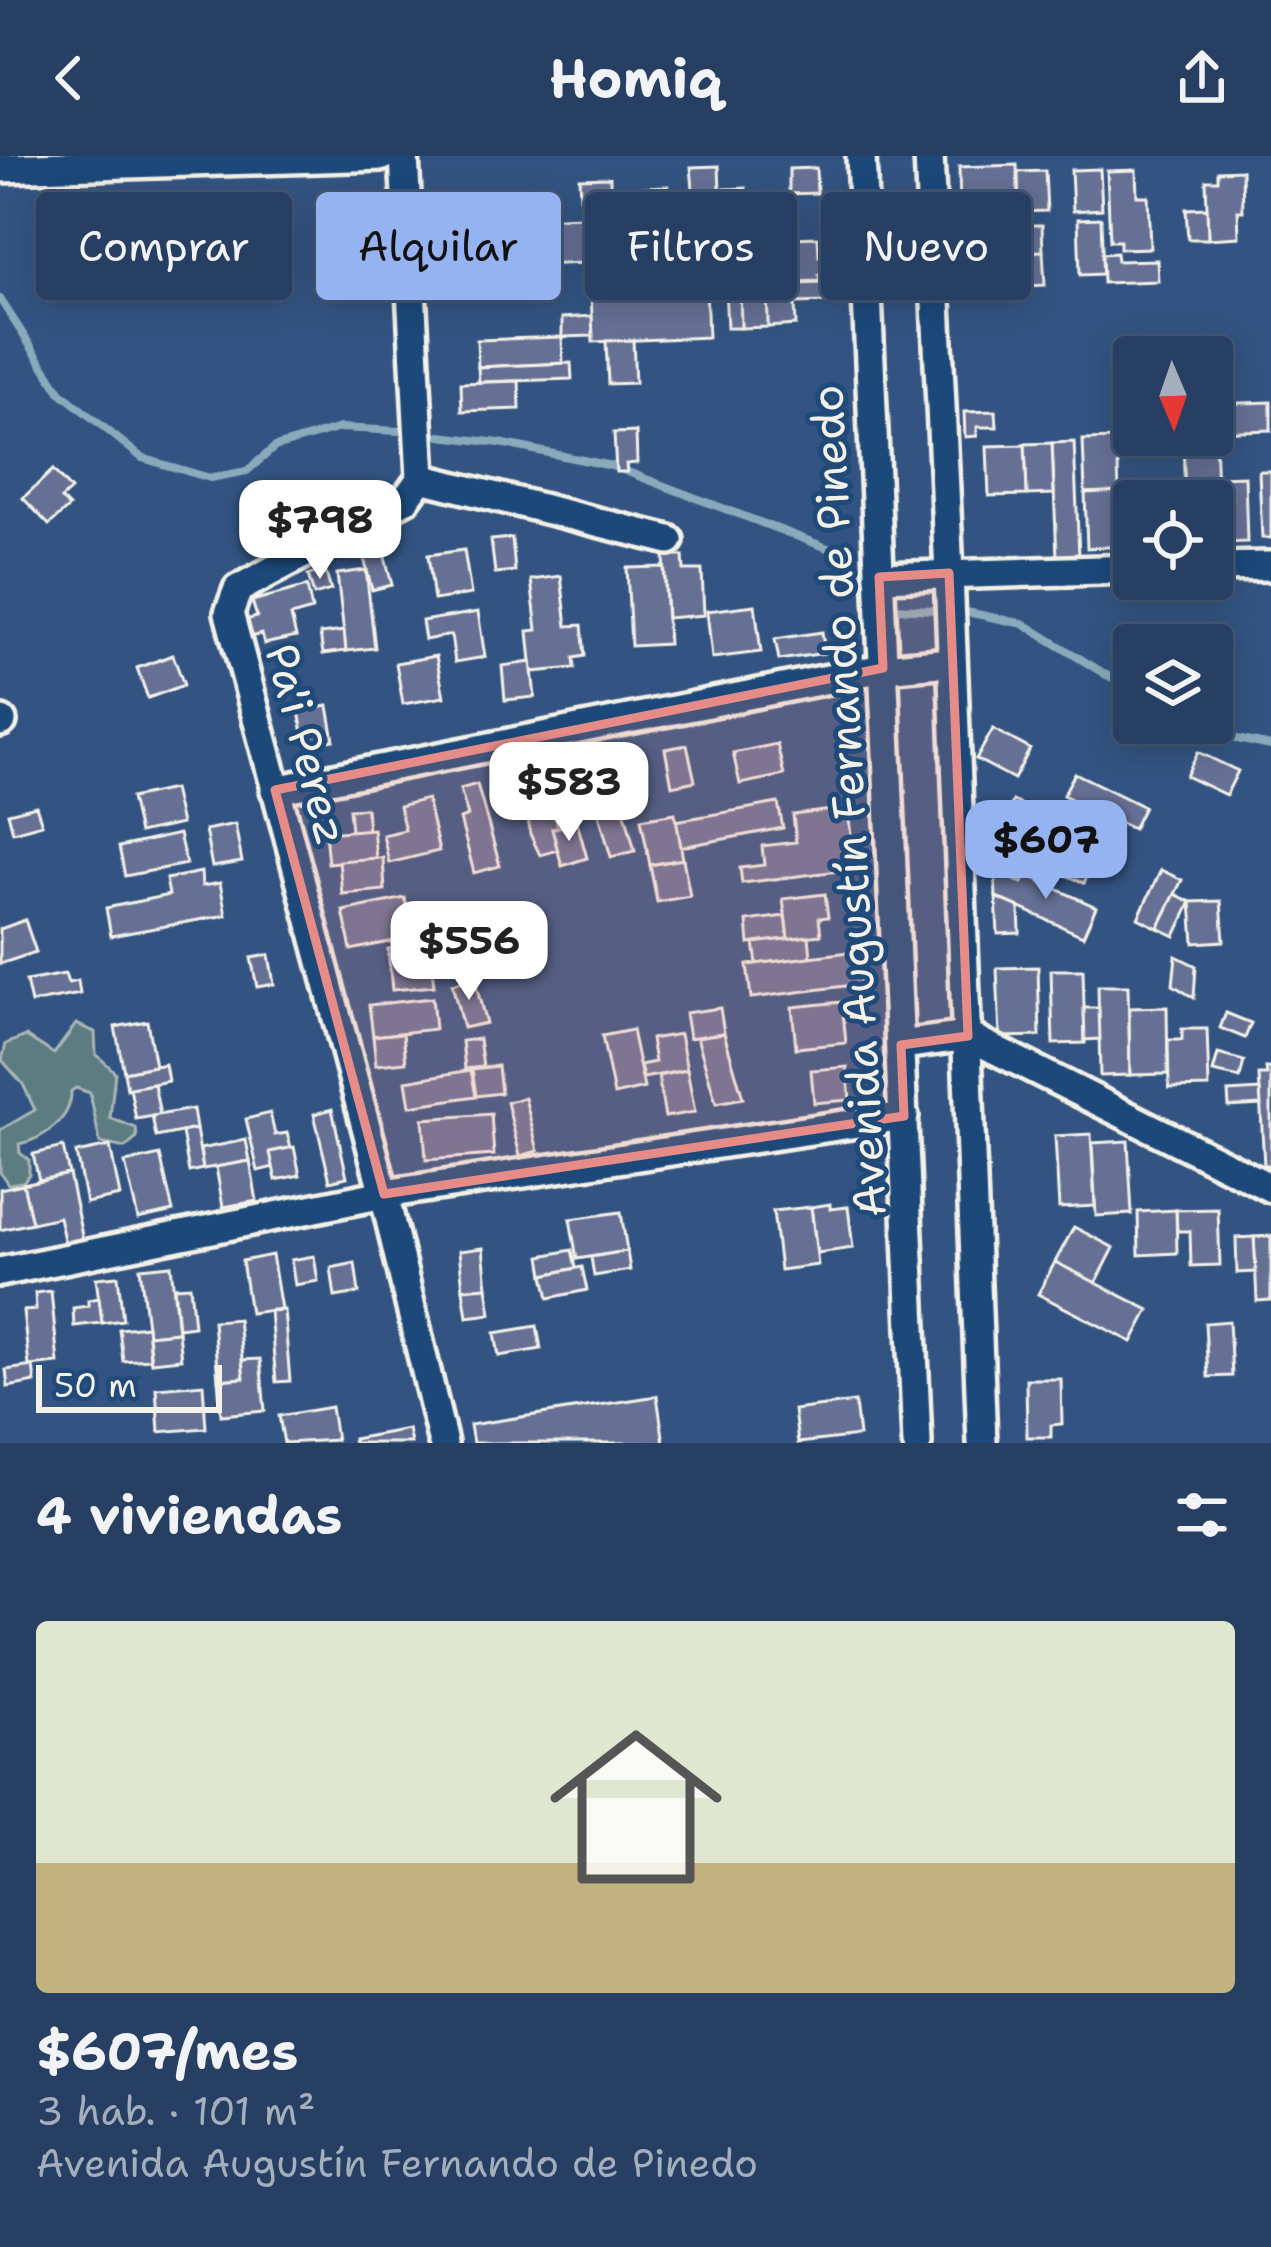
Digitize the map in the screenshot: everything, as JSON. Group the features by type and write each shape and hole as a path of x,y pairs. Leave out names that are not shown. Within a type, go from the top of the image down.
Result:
{"street":[{"path":"0,167 383,156"},
{"path":"404,156 421,478 669,540"},
{"name":"Avenida Augustín Fernando de Pinedo","path":"861,156 917,1443"},
{"path":"928,156 950,573 982,1443"},
{"name":"Pa'i Perez","path":"421,478 406,500 238,590 229,613 384,1194 442,1443"},
{"path":"1233,567 1271,566"},
{"path":"879,577 1113,569"},
{"path":"275,790 883,668 950,662"},
{"path":"901,1045 968,1036 1271,1188"},
{"path":"0,1272 384,1194 904,1116"}],"highlighted area":[{"path":"949,573 968,1036 901,1045 904,1116 384,1194 275,790 883,668 879,577"}],"green space":[{"path":"76,1024 95,1032 96,1054 115,1072 110,1118 136,1128 137,1138 125,1148 100,1143 90,1093 76,1088 55,1126 19,1144 20,1153 29,1160 29,1174 23,1182 8,1184 0,1172 0,1130 35,1110 23,1084 2,1060 6,1044 26,1036 54,1054"}],"building":[{"path":"1017,165 1018,192 960,192 959,167"},
{"path":"719,166 720,192 693,192 691,167"},
{"path":"816,168 817,193 789,192 789,169"},
{"path":"1100,169 1102,209 1073,211 1071,170"},
{"path":"1136,170 1137,196 1148,196 1150,248 1120,249 1120,241 1110,241 1107,171"},
{"path":"1242,170 1239,237 1208,239 1206,180 1218,180 1218,171"},
{"path":"1045,171 1047,211 1031,212 1031,192 1018,192 1018,172"},
{"path":"610,177 610,192 585,192 585,232 582,232 579,178"},
{"path":"668,186 668,192 644,192 644,187"},
{"path":"1207,208 1208,239 1188,239 1186,209"},
{"path":"581,217 583,263 561,264 561,218"},
{"path":"1101,218 1103,274 1080,275 1078,219"},
{"path":"1031,225 1042,225 1043,251 1031,252"},
{"path":"585,232 585,292 584,292"},
{"path":"818,237 820,281 797,282 797,238"},
{"path":"1043,251 1045,285 1031,286 1031,252"},
{"path":"1116,253 1117,261 1157,260 1158,281 1103,283 1102,254"},
{"path":"821,283 821,300 826,302 795,303 796,325 768,327 767,300 797,300 797,284"},
{"path":"591,300 707,300 708,337 593,342"},
{"path":"726,300 740,300 741,328 727,328"},
{"path":"740,300 767,300 768,327 741,328"},
{"path":"592,316 593,336 562,337 562,318"},
{"path":"562,337 563,363 478,367 477,340"},
{"path":"633,340 635,383 608,384 606,341"},
{"path":"571,363 572,379 479,382 478,367"},
{"path":"519,381 520,409 462,411 461,383"},
{"path":"1271,402 1271,430 1233,431 1233,403"},
{"path":"996,411 997,427 977,427 977,436 965,437 964,412"},
{"path":"636,432 637,463 626,464 627,472 616,472 614,433"},
{"path":"1113,439 1119,480 1113,480 1113,492 1085,493 1083,440"},
{"path":"1074,442 1079,556 1057,557 1052,443"},
{"path":"1052,443 1054,494 1027,495 1025,444"},
{"path":"1025,445 1027,495 989,496 987,446"},
{"path":"1184,456 1216,456 1217,480 1184,480"},
{"path":"53,470 71,490 61,499 69,507 49,525 23,498"},
{"path":"1259,471 1271,471 1271,538 1262,538"},
{"path":"1245,476 1247,542 1233,542 1233,480 1216,477"},
{"path":"1113,492 1113,547 1087,548 1085,493"},
{"path":"512,538 515,571 495,573 491,540"},
{"path":"381,541 392,585 372,590 361,546"},
{"path":"464,550 471,594 434,600 428,555"},
{"path":"664,556 683,556 684,570 702,570 704,615 667,618"},
{"path":"664,567 668,644 631,646 627,568"},
{"path":"325,570 331,590 314,595 308,575"},
{"path":"366,570 375,648 346,651 337,574"},
{"path":"561,576 567,626 582,625 585,656 574,658 575,668 532,672 528,631 537,630 531,580"},
{"path":"307,586 312,610 291,616 296,637 264,644 262,634 250,637 245,620 257,617 252,601"},
{"path":"755,605 761,652 712,658 707,611"},
{"path":"478,612 485,657 455,662 451,635 425,640 422,621"},
{"path":"344,631 346,651 323,654 320,634"},
{"path":"822,632 825,653 779,660 775,639"},
{"path":"173,655 184,685 148,698 137,668"},
{"path":"436,656 444,697 403,704 396,663"},
{"path":"531,662 535,697 505,700 502,666"},
{"path":"328,706 334,740 305,745 299,711"},
{"path":"993,729 1030,749 1014,779 976,759"},
{"path":"777,744 784,775 740,784 733,753"},
{"path":"687,745 695,781 672,786 665,749"},
{"path":"1198,752 1238,771 1226,795 1186,776"},
{"path":"542,764 558,828 552,829 558,850 540,855 530,834 522,768"},
{"path":"564,767 575,813 555,818 544,772"},
{"path":"1075,773 1144,807 1133,829 1063,795"},
{"path":"477,784 500,866 474,873 460,819 468,816 460,789"},
{"path":"173,789 181,824 139,833 131,798"},
{"path":"620,794 635,851 611,857 595,800"},
{"path":"427,799 439,851 389,863 383,835 405,830 399,806"},
{"path":"1013,801 1052,819 1045,834 1059,840 1068,826 1104,840 1084,883 994,843"},
{"path":"778,803 783,828 681,847 676,821"},
{"path":"36,806 42,824 13,832 8,813"},
{"path":"366,808 368,830 351,831 349,809"},
{"path":"848,811 855,869 742,883 740,868 764,865 762,846 796,842 793,815"},
{"path":"675,813 683,859 650,865 641,819"},
{"path":"577,822 587,858 562,866 552,829"},
{"path":"235,824 242,862 212,867 205,830"},
{"path":"373,829 376,858 328,863 325,833"},
{"path":"179,834 186,864 125,876 119,847"},
{"path":"383,858 385,890 342,894 339,861"},
{"path":"683,859 690,896 657,902 650,865"},
{"path":"1161,870 1182,880 1158,928 1138,918"},
{"path":"201,872 202,886 220,883 226,915 111,936 106,908 169,895 166,879"},
{"path":"995,872 1022,883 1026,875 1096,907 1083,936 996,897"},
{"path":"825,894 828,917 819,918 821,935 788,939 783,899"},
{"path":"1175,894 1191,902 1175,936 1158,928"},
{"path":"996,897 1019,907 1020,933 998,934"},
{"path":"405,898 413,937 351,950 343,911"},
{"path":"1221,901 1224,941 1194,943 1191,902"},
{"path":"785,916 788,939 749,944 747,921"},
{"path":"25,920 36,952 0,964 0,929"},
{"path":"809,936 811,957 757,964 754,943"},
{"path":"429,944 434,986 392,990 388,949"},
{"path":"857,951 861,984 751,998 747,965"},
{"path":"269,955 274,984 257,987 251,958"},
{"path":"1176,956 1196,966 1194,998 1173,985"},
{"path":"1038,967 1040,1036 1000,1037 997,968"},
{"path":"1051,970 1083,970 1085,1043 1053,1044"},
{"path":"65,974 68,983 78,981 80,994 31,1003 26,981"},
{"path":"474,978 486,1023 463,1028 452,984"},
{"path":"1098,986 1128,986 1130,1075 1100,1076"},
{"path":"432,998 435,1029 373,1036 369,1005"},
{"path":"842,1002 846,1043 796,1048 792,1007"},
{"path":"1167,1007 1168,1074 1130,1075 1129,1008"},
{"path":"720,1008 724,1033 689,1038 685,1013"},
{"path":"1084,1008 1099,1008 1100,1039 1085,1040"},
{"path":"1226,1013 1251,1023 1245,1038 1220,1028"},
{"path":"147,1021 155,1066 124,1072 115,1027"},
{"path":"1182,1029 1207,1029 1209,1087 1169,1088 1168,1040 1182,1040"},
{"path":"632,1030 644,1088 614,1095 602,1036"},
{"path":"403,1033 406,1062 376,1065 373,1036"},
{"path":"724,1033 743,1098 716,1103 697,1037"},
{"path":"680,1034 687,1070 643,1078 640,1065 655,1062 651,1039"},
{"path":"479,1039 483,1067 465,1069 462,1041"},
{"path":"1218,1054 1244,1061 1240,1078 1213,1072"},
{"path":"165,1064 168,1081 127,1089 124,1072"},
{"path":"498,1066 501,1093 476,1096 472,1069"},
{"path":"847,1067 850,1100 814,1103 811,1070"},
{"path":"1266,1068 1271,1068 1271,1165 1264,1165 1259,1075 1267,1075"},
{"path":"471,1070 476,1096 410,1106 406,1081"},
{"path":"687,1070 695,1112 665,1117 658,1076"},
{"path":"154,1084 160,1115 136,1119 130,1088"},
{"path":"1260,1090 1261,1105 1229,1107 1228,1092"},
{"path":"525,1098 538,1151 520,1156 507,1102"},
{"path":"193,1109 196,1129 156,1137 152,1116"},
{"path":"332,1109 347,1177 330,1181 314,1114"},
{"path":"270,1113 275,1135 287,1133 291,1148 270,1152 274,1167 258,1171 246,1119"},
{"path":"491,1114 494,1155 426,1160 423,1119"},
{"path":"196,1129 203,1169 189,1172 182,1132"},
{"path":"1091,1134 1095,1206 1059,1208 1055,1136"},
{"path":"246,1140 250,1161 203,1169 200,1149"},
{"path":"1128,1141 1132,1214 1096,1216 1092,1143"},
{"path":"110,1146 120,1196 86,1203 76,1153"},
{"path":"63,1147 69,1174 39,1180 33,1154"},
{"path":"294,1147 300,1175 276,1180 270,1152"},
{"path":"160,1155 173,1211 138,1219 125,1163"},
{"path":"250,1161 257,1201 223,1207 216,1167"},
{"path":"69,1174 83,1240 65,1244 59,1217 32,1223 23,1184"},
{"path":"23,1184 32,1223 0,1230 0,1189"},
{"path":"830,1204 830,1209 848,1207 853,1248 817,1253 811,1207"},
{"path":"811,1207 818,1265 780,1270 773,1211"},
{"path":"1218,1209 1220,1265 1191,1266 1190,1231 1177,1231 1176,1210"},
{"path":"1176,1210 1177,1253 1139,1255 1138,1212"},
{"path":"621,1212 627,1251 577,1259 570,1219"},
{"path":"1074,1227 1114,1248 1096,1283 1055,1262"},
{"path":"1271,1236 1271,1300 1257,1301 1254,1237"},
{"path":"1254,1237 1256,1272 1237,1273 1236,1238"},
{"path":"483,1248 487,1287 463,1289 459,1251"},
{"path":"572,1250 576,1268 544,1275 541,1256"},
{"path":"627,1251 630,1270 594,1276 591,1257"},
{"path":"272,1255 281,1309 250,1313 242,1261"},
{"path":"314,1256 318,1281 295,1285 291,1260"},
{"path":"1055,1262 1149,1310 1132,1342 1038,1294"},
{"path":"355,1263 359,1293 335,1297 331,1268"},
{"path":"171,1265 178,1332 148,1335 140,1268"},
{"path":"582,1267 587,1290 549,1298 544,1275"},
{"path":"118,1276 123,1320 102,1323 96,1278"},
{"path":"190,1286 194,1326 178,1328 174,1287"},
{"path":"487,1287 491,1314 467,1317 463,1289"},
{"path":"51,1291 58,1363 29,1366 23,1311 36,1310 35,1293"},
{"path":"99,1298 102,1323 74,1326 73,1308"},
{"path":"284,1310 290,1381 276,1382 270,1311"},
{"path":"238,1319 244,1378 218,1380 213,1321"},
{"path":"1229,1321 1232,1376 1208,1377 1205,1323"},
{"path":"147,1326 150,1359 123,1361 119,1329"},
{"path":"537,1326 541,1349 499,1356 495,1333"},
{"path":"178,1332 181,1359 151,1362 148,1335"},
{"path":"260,1359 265,1411 221,1415 218,1380 244,1378 242,1360"},
{"path":"33,1366 35,1382 8,1387 6,1370"},
{"path":"1026,1379 1061,1379 1062,1424 1051,1425 1051,1437 1027,1437"},
{"path":"203,1384 206,1428 159,1432 156,1388"},
{"path":"657,1396 664,1443 473,1443 470,1425"},
{"path":"855,1402 859,1436 798,1443 794,1410"},
{"path":"331,1407 336,1440 284,1443 279,1416"},
{"path":"408,1429 411,1443 354,1443 353,1439"}],"waterway":[{"path":"0,299 61,393 142,458 210,478 247,471 275,447 340,428 399,431"},
{"path":"440,436 612,466 838,552 866,582 867,590"},
{"path":"894,608 934,610"},
{"path":"962,611 1024,624 1113,679"},
{"path":"1233,738 1271,746"}]}
